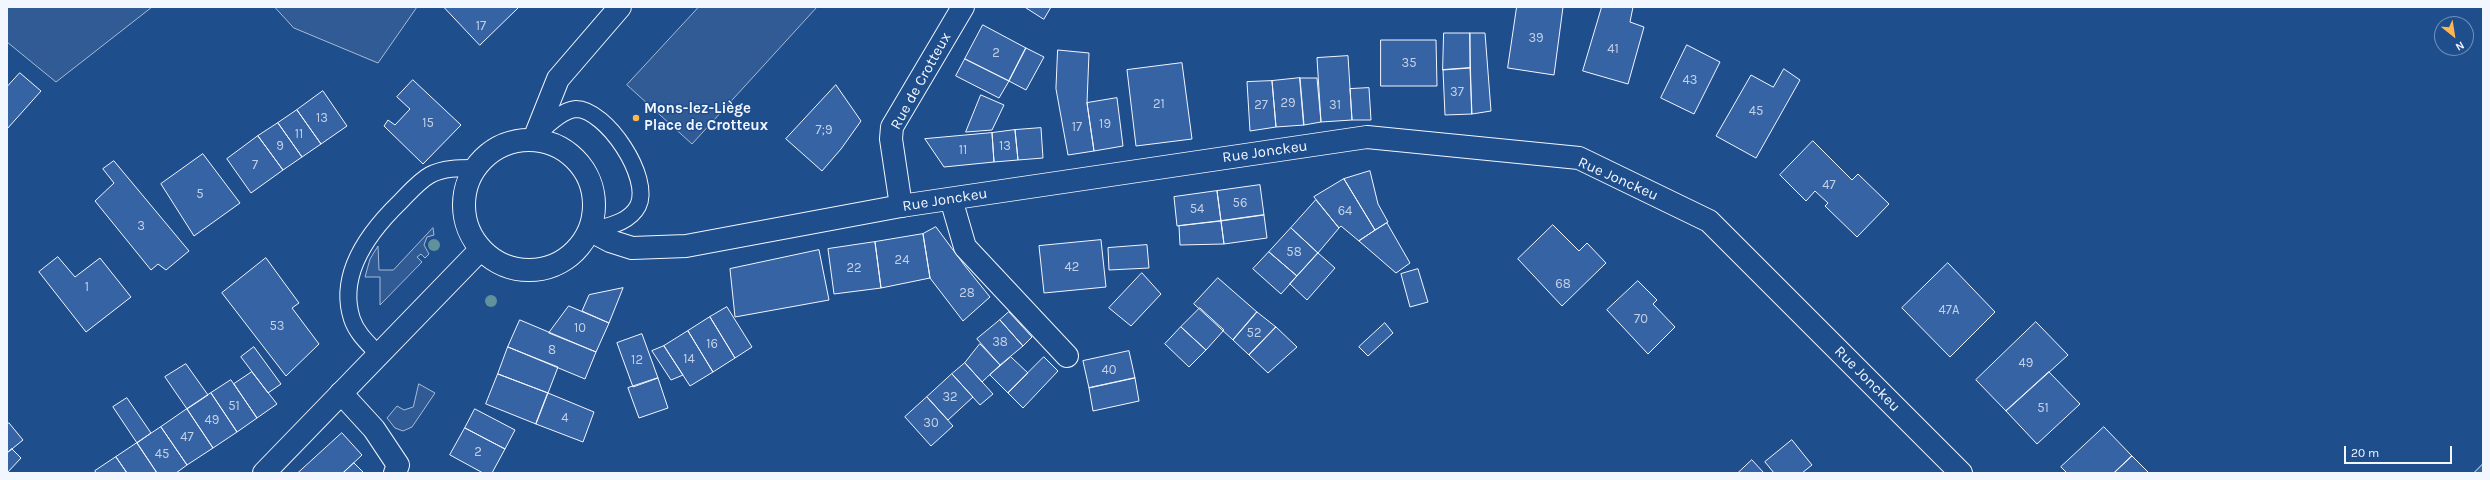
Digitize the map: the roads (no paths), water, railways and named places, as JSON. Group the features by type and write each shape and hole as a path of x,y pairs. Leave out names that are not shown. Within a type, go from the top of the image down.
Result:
{"street":[{"path":"534,139 558,79 620,7"},
{"name":"Rue de Crotteux","path":"901,206 891,139 892,127 963,7"},
{"name":"Rue Jonckeu","path":"591,231 610,241 632,248 660,249 713,242 901,206 1367,137 1579,158 1709,221 1961,473"},
{"path":"521,138 534,139 561,148 576,160 584,171 592,188 595,206 591,231 576,250 560,261 541,269 514,269 495,262 480,250 473,240 464,214 463,200 474,168 488,153 504,143 521,138"},
{"path":"951,199 965,247 1067,356"},
{"path":"264,473 480,250"},
{"path":"341,394 374,429 398,465 395,473"}],"lane":[{"path":"534,139 550,122 565,113 575,109 584,111 606,126 633,161 641,193 638,205 630,216 614,225 591,231"},
{"path":"379,355 363,338 352,318 349,294 356,260 376,227 411,191 430,175 448,169 474,168"}],"place":[{"name":"Mons-lez-Liège Place de Crotteux","path":"636,118"}]}
